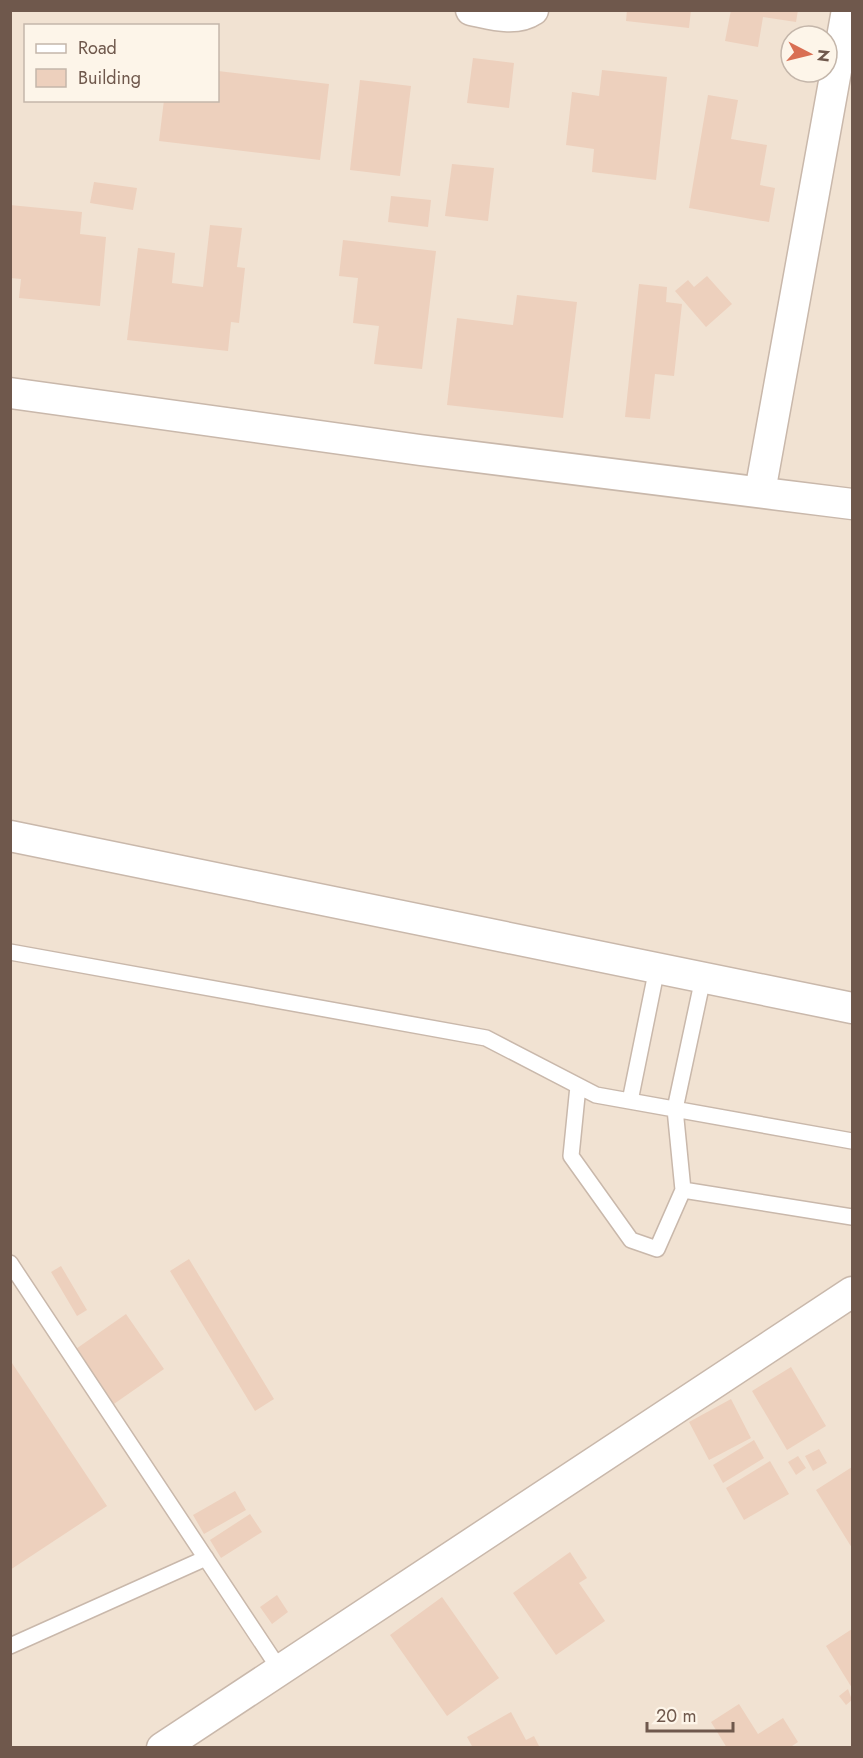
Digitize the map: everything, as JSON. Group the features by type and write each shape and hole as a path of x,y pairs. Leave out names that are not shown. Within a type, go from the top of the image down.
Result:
{"street":[{"path":"471,10 506,17 526,15 532,10"},
{"path":"760,492 847,10"},
{"path":"10,393 420,450 852,504"},
{"path":"10,836 852,1008"},
{"path":"162,1748 852,1292"}],"lane":[{"path":"10,952 486,1038 596,1095 852,1141"},
{"path":"630,1101 657,968"},
{"path":"578,1086 571,1156 631,1240 657,1249 683,1190 675,1109 703,978"},
{"path":"683,1190 852,1217"},
{"path":"10,1263 280,1670"},
{"path":"10,1646 206,1558"}],"shaded area":[{"path":"11,11 852,11 852,1747 11,1748"}],"building":[{"path":"627,10 691,10 689,28 626,21"},
{"path":"731,10 798,10 796,22 763,17 758,47 725,41"},
{"path":"473,58 514,63 509,108 467,103"},
{"path":"602,70 667,77 656,180 592,172 594,149 566,145 572,92 599,96"},
{"path":"219,71 329,84 320,160 159,141 164,102 219,102"},
{"path":"360,80 411,86 400,176 350,170"},
{"path":"708,95 738,100 731,139 767,145 760,185 775,188 769,222 689,208"},
{"path":"452,164 494,168 488,221 445,216"},
{"path":"94,182 137,188 133,210 90,203"},
{"path":"391,196 431,200 428,227 388,222"},
{"path":"10,205 82,212 80,234 106,237 100,306 19,298 21,279 10,278"},
{"path":"210,225 242,228 237,267 245,268 239,323 231,322 228,351 127,340 138,248 175,253 172,283 203,287"},
{"path":"343,240 436,251 422,369 374,364 379,326 353,323 358,278 339,276"},
{"path":"707,276 732,304 706,327 675,291 688,280 694,287"},
{"path":"639,284 667,287 666,302 682,304 674,376 655,374 650,419 625,417"},
{"path":"517,295 577,302 563,418 447,405 457,318 513,325"},
{"path":"189,1259 274,1399 255,1411 170,1271"},
{"path":"61,1266 87,1310 77,1316 51,1272"},
{"path":"126,1314 164,1369 111,1406 73,1351"},
{"path":"10,1360 107,1506 10,1570"},
{"path":"791,1367 826,1426 787,1450 752,1391"},
{"path":"731,1399 751,1438 709,1460 689,1422"},
{"path":"754,1440 764,1458 723,1483 713,1465"},
{"path":"819,1449 827,1463 813,1471 805,1456"},
{"path":"798,1456 806,1468 796,1475 788,1462"},
{"path":"770,1461 789,1494 744,1520 726,1488"},
{"path":"852,1467 852,1548 816,1490"},
{"path":"235,1491 246,1510 204,1534 193,1515"},
{"path":"250,1514 262,1532 221,1558 210,1540"},
{"path":"570,1552 587,1578 579,1583 605,1621 556,1655 513,1593"},
{"path":"277,1595 288,1612 272,1624 260,1607"},
{"path":"442,1597 499,1678 447,1716 390,1635"},
{"path":"852,1629 852,1688 826,1646"},
{"path":"848,1689 852,1700 846,1705 839,1696"},
{"path":"739,1704 758,1734 783,1718 798,1742 789,1748 727,1748 711,1722"},
{"path":"511,1712 526,1740 534,1736 540,1748 473,1748 467,1737"}]}
